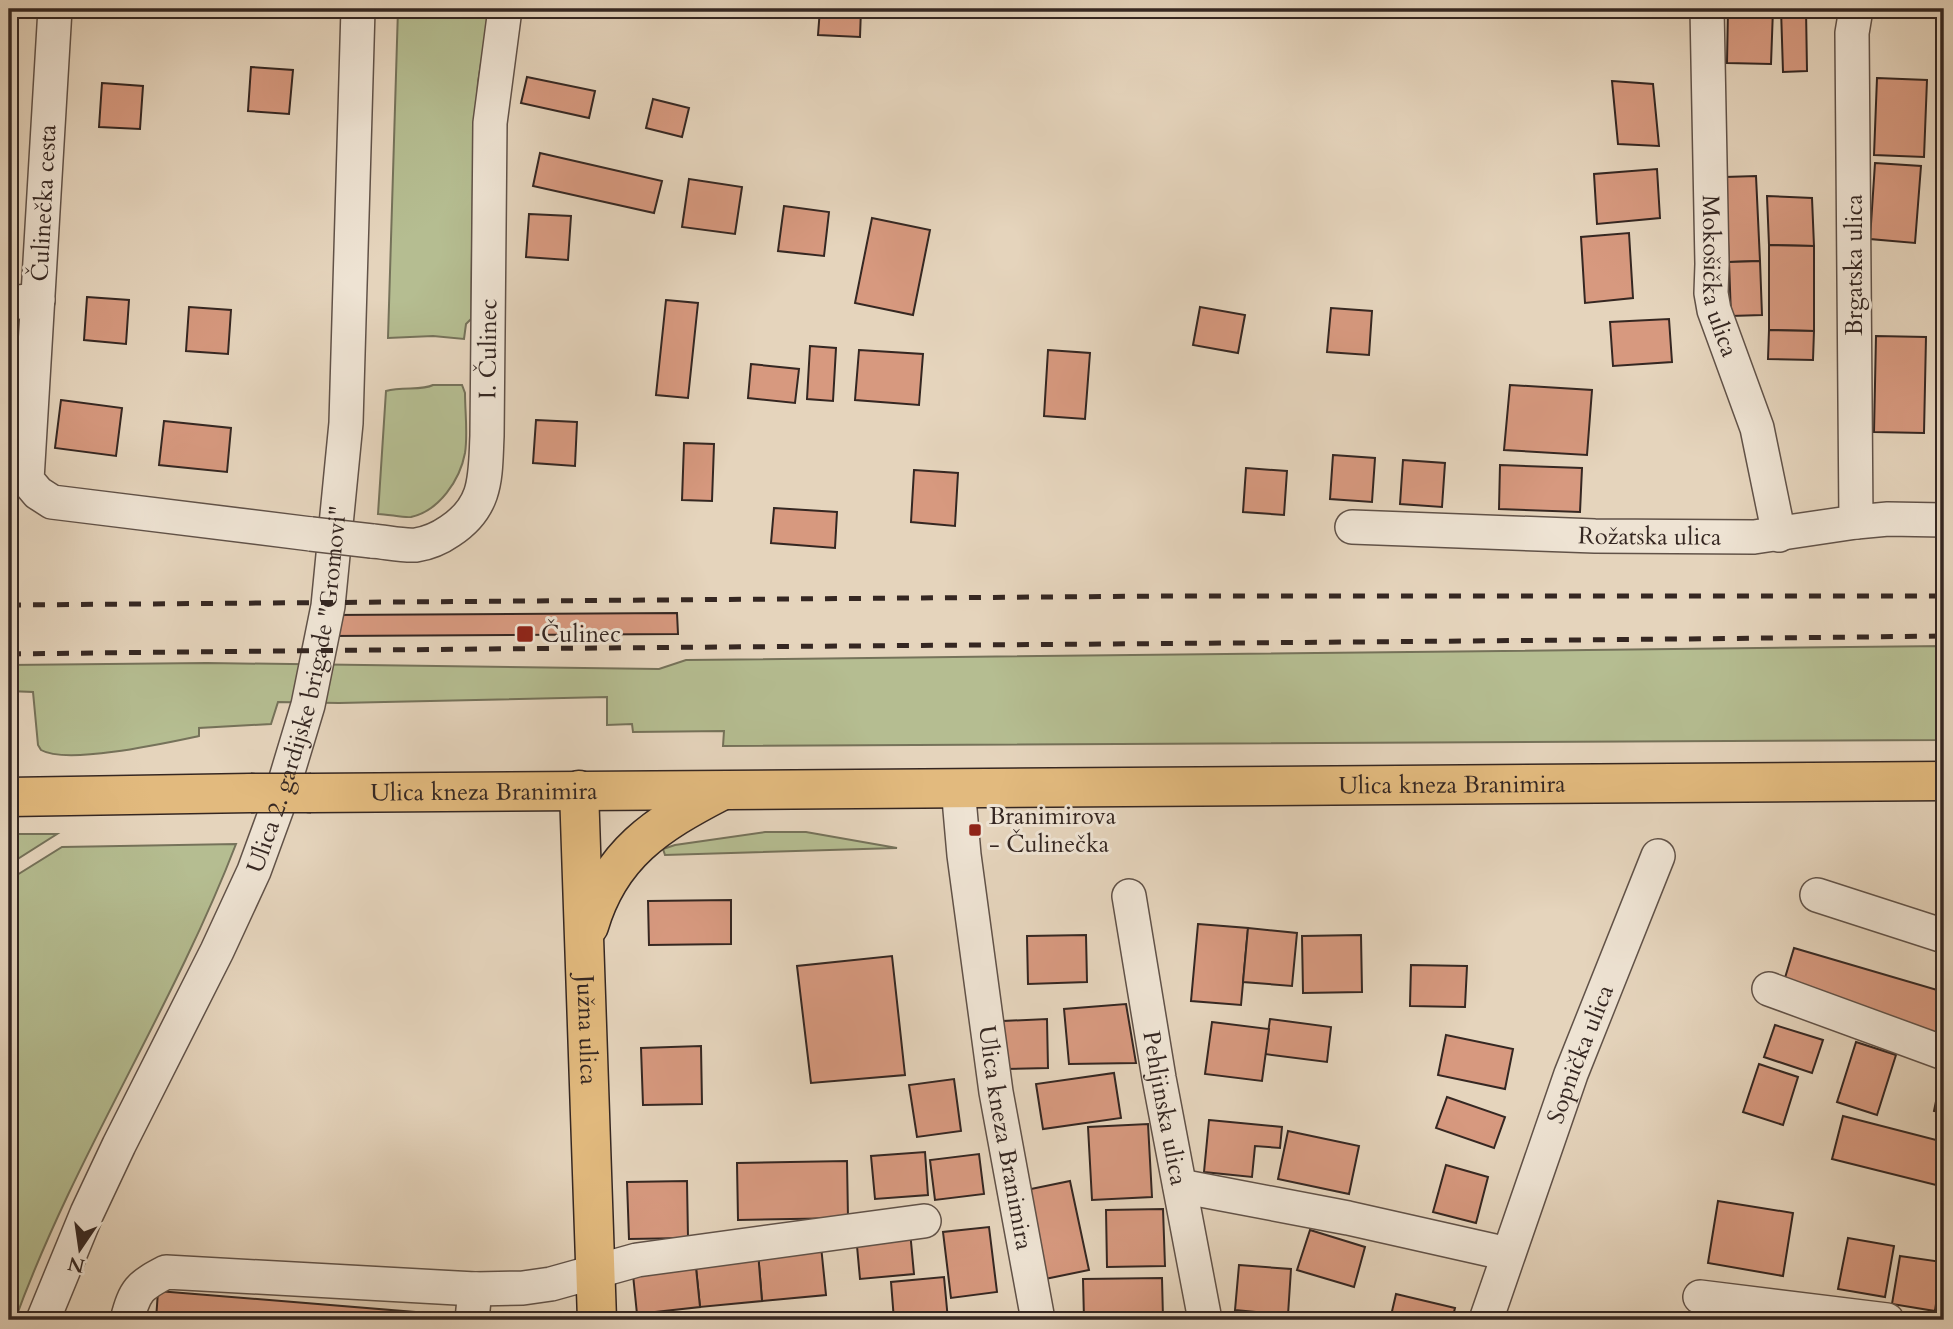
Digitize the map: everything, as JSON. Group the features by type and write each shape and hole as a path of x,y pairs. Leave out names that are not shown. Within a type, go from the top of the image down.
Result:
{"main road":[{"name":"Ulica kneza Branimira","path":"9,797 579,790 1944,781"},
{"path":"585,941 594,908 614,869 654,831 686,809 726,789"},
{"name":"Južna ulica","path":"579,790 597,1320"}],"street":[{"name":"Čulinečka cesta","path":"55,9 23,302 19,439 27,480 38,493 52,502 311,534"},
{"name":"Ulica 2. gardijske brigade \"Gromovi\"","path":"43,1320 87,1213 254,871 277,808 307,705 328,606 346,422 358,9"},
{"name":"I. Čulinec","path":"311,534 414,545 438,540 472,514 481,498 487,436 490,123 505,9"},
{"name":"Mokošička ulica","path":"1707,9 1711,293 1714,310 1757,428 1779,534"},
{"name":"Brgatska ulica","path":"1856,9 1852,33 1856,522"},
{"name":"Rožatska ulica","path":"1352,527 1595,536 1754,537 1888,519 1944,520"},
{"name":"Ulica kneza Branimira","path":"958,787 964,855 996,1092 1038,1320"},
{"name":"Sopnička ulica","path":"1486,1320 1571,1074 1658,856"},
{"path":"1817,895 1944,936"},
{"name":"Pehljinska ulica","path":"1129,896 1159,1078 1205,1320"},
{"path":"1769,989 1944,1053"},
{"path":"1181,1186 1348,1218 1508,1254"},
{"path":"127,1320 133,1299 144,1283 166,1272 205,1272 473,1305 523,1288 551,1284 637,1260 925,1221"},
{"path":"1700,1297 1808,1315 1886,1320"}],"green space":[{"path":"398,9 490,9 478,82 473,178 471,319 466,324 464,339 433,336 388,338"},
{"path":"433,385 462,385 465,393 466,446 458,474 447,493 421,514 408,517 378,514 386,391"},
{"path":"1944,646 1944,740 723,746 724,731 633,732 632,724 607,725 607,697 278,702 271,724 199,728 199,736 117,751 72,755 41,750 38,745 33,692 9,691 9,665 207,663 659,669 686,660"},
{"path":"765,832 806,832 897,848 665,855 663,849"},
{"path":"9,834 57,834 16,860 10,860"},
{"path":"236,844 183,964 66,1199 15,1320 9,1320 9,880 62,847"}],"building":[{"path":"703,9 732,9 732,14 703,13"},
{"path":"820,9 861,9 860,37 818,35"},
{"path":"1728,9 1773,9 1771,64 1727,63"},
{"path":"1781,9 1806,9 1807,71 1783,72"},
{"path":"251,67 293,70 289,114 248,111"},
{"path":"527,77 595,91 589,118 521,103"},
{"path":"1877,78 1927,80 1924,157 1874,155"},
{"path":"1612,81 1653,84 1659,146 1618,144"},
{"path":"102,83 143,86 140,129 99,127"},
{"path":"653,99 689,108 682,137 646,128"},
{"path":"540,153 662,181 654,213 533,186"},
{"path":"1875,163 1921,166 1915,243 1870,239"},
{"path":"1657,169 1660,218 1597,224 1594,174"},
{"path":"1756,176 1760,261 1729,262 1725,177"},
{"path":"689,179 742,187 735,234 682,227"},
{"path":"1767,196 1812,198 1814,246 1769,245"},
{"path":"784,206 829,212 824,256 778,251"},
{"path":"529,214 571,216 568,260 526,257"},
{"path":"872,218 930,230 913,315 855,303"},
{"path":"1629,233 1633,298 1585,303 1581,237"},
{"path":"1769,245 1814,246 1814,331 1769,330"},
{"path":"1760,261 1762,315 1731,316 1729,262"},
{"path":"87,297 129,300 126,344 84,340"},
{"path":"666,300 698,303 688,398 656,395"},
{"path":"189,307 231,310 228,354 186,351"},
{"path":"1200,307 1245,315 1238,353 1193,345"},
{"path":"1331,308 1372,311 1369,355 1327,352"},
{"path":"1669,319 1672,362 1613,366 1610,322"},
{"path":"1769,330 1814,331 1813,360 1768,359"},
{"path":"1876,336 1926,337 1924,433 1874,432"},
{"path":"810,346 836,348 833,401 807,399"},
{"path":"859,350 923,354 919,405 855,400"},
{"path":"1048,350 1090,353 1085,419 1044,416"},
{"path":"751,364 799,369 795,403 748,398"},
{"path":"1510,385 1592,390 1587,455 1504,450"},
{"path":"61,400 122,408 116,456 55,448"},
{"path":"536,420 577,422 575,466 533,463"},
{"path":"164,421 231,428 227,472 159,465"},
{"path":"684,443 714,444 712,501 682,500"},
{"path":"1333,455 1375,458 1372,502 1330,499"},
{"path":"1403,460 1445,463 1442,507 1400,504"},
{"path":"1500,465 1582,468 1580,512 1499,509"},
{"path":"1246,468 1287,471 1284,515 1243,512"},
{"path":"914,470 958,473 955,526 911,522"},
{"path":"774,508 837,512 835,548 771,543"},
{"path":"677,613 678,634 329,636 329,615"},
{"path":"731,900 731,944 649,945 648,901"},
{"path":"1198,924 1248,928 1241,1005 1191,1001"},
{"path":"1248,928 1297,933 1292,986 1243,982"},
{"path":"1086,935 1087,982 1028,984 1027,936"},
{"path":"1361,935 1362,992 1303,993 1302,936"},
{"path":"1794,948 1944,992 1944,1039 1781,991"},
{"path":"892,956 905,1075 811,1083 797,966"},
{"path":"1411,965 1467,966 1465,1007 1410,1006"},
{"path":"1126,1004 1136,1063 1069,1064 1064,1009"},
{"path":"1047,1019 1048,1068 1004,1069 1003,1021"},
{"path":"1270,1019 1331,1027 1327,1062 1265,1054"},
{"path":"1212,1022 1269,1029 1262,1081 1205,1074"},
{"path":"1775,1025 1823,1040 1812,1073 1764,1057"},
{"path":"1446,1035 1513,1049 1505,1089 1438,1075"},
{"path":"1856,1042 1896,1055 1877,1115 1837,1102"},
{"path":"701,1046 702,1104 643,1105 641,1048"},
{"path":"1759,1064 1798,1077 1783,1125 1743,1112"},
{"path":"1114,1073 1121,1118 1043,1129 1036,1084"},
{"path":"1941,1077 1944,1077 1944,1113 1934,1111"},
{"path":"954,1079 961,1131 917,1137 909,1085"},
{"path":"1447,1097 1505,1117 1494,1148 1436,1128"},
{"path":"1843,1116 1944,1142 1944,1187 1832,1159"},
{"path":"1209,1120 1282,1127 1280,1148 1255,1146 1252,1177 1204,1172"},
{"path":"1148,1124 1152,1197 1092,1200 1088,1127"},
{"path":"1288,1131 1359,1146 1349,1194 1278,1179"},
{"path":"925,1152 928,1195 875,1199 871,1156"},
{"path":"979,1154 984,1194 935,1200 930,1160"},
{"path":"847,1161 848,1218 738,1220 737,1163"},
{"path":"1446,1165 1488,1177 1476,1223 1433,1212"},
{"path":"687,1181 688,1238 629,1239 627,1182"},
{"path":"1070,1181 1089,1270 1045,1279 1026,1190"},
{"path":"1718,1201 1793,1213 1783,1276 1708,1263"},
{"path":"1163,1209 1165,1266 1107,1267 1106,1210"},
{"path":"989,1227 997,1292 951,1298 943,1232"},
{"path":"1310,1230 1365,1247 1354,1287 1297,1270"},
{"path":"910,1231 914,1274 860,1279 856,1235"},
{"path":"1848,1238 1894,1246 1885,1297 1838,1289"},
{"path":"821,1246 826,1295 762,1301 758,1252"},
{"path":"758,1252 762,1301 700,1307 695,1258"},
{"path":"1900,1256 1942,1262 1935,1311 1892,1304"},
{"path":"695,1258 700,1307 637,1314 632,1265"},
{"path":"1239,1265 1291,1269 1288,1315 1235,1310"},
{"path":"944,1277 948,1320 894,1320 891,1282"},
{"path":"1162,1278 1163,1318 1084,1319 1083,1279"},
{"path":"158,1291 427,1313 426,1320 156,1320"},
{"path":"1396,1294 1455,1308 1452,1320 1390,1320"}],"railway":[{"path":"9,605 1171,596 1944,596"},
{"path":"9,654 1944,636"}],"place":[{"name":"Čulinec","path":"525,634"},
{"name":"Branimirova - Čulinečka","path":"975,830"}]}
